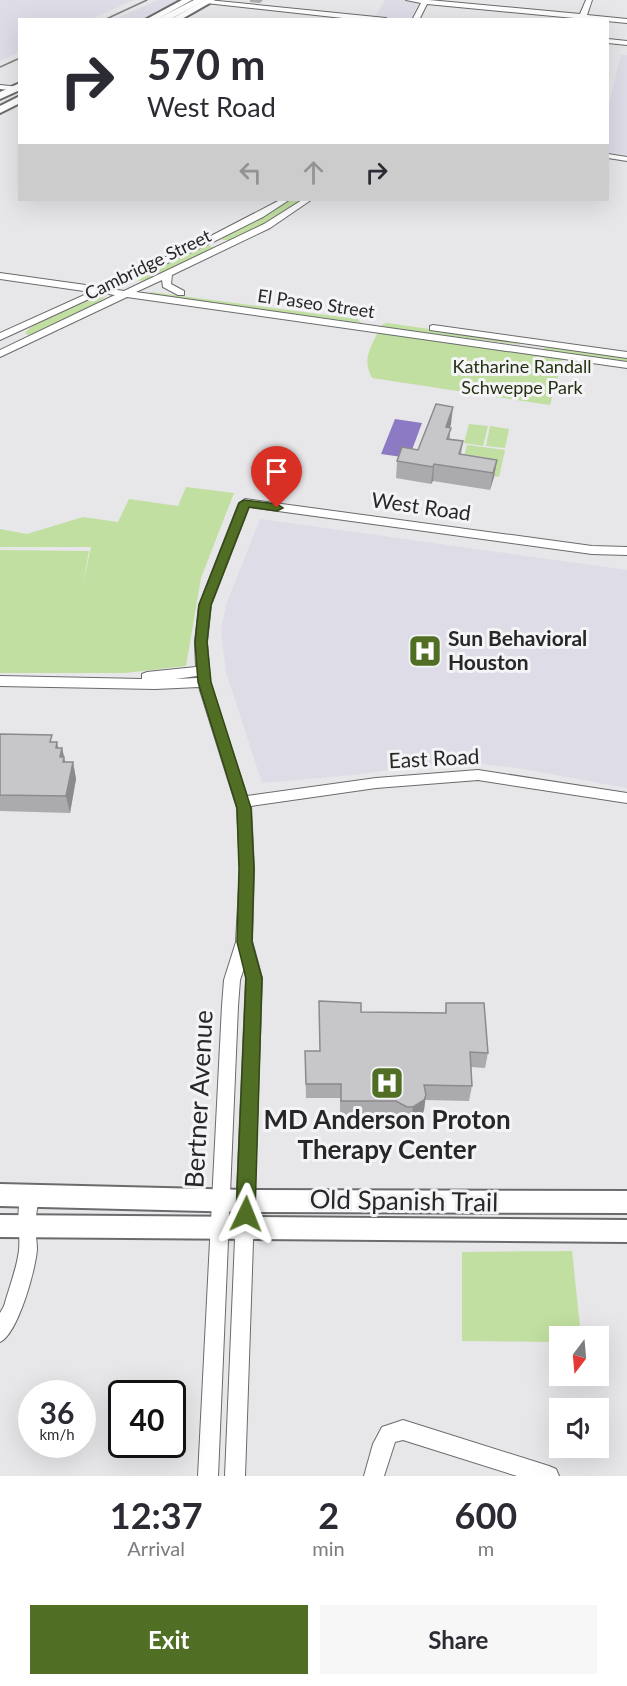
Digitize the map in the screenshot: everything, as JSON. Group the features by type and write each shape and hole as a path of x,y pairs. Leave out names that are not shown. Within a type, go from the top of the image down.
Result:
{"highway":[{"path":"165,18 207,1"}],"main road":[{"path":"153,18 188,0"},
{"path":"177,18 207,1"},
{"path":"0,96 18,88"},
{"path":"0,110 18,100"},
{"name":"Old Spanish Trail","path":"0,1195 246,1201 627,1202"},
{"path":"507,1203 509,1232"},
{"name":"Old Spanish Trail","path":"0,1226 245,1227 509,1232 627,1231"}],"street":[{"path":"409,0 601,18"},
{"path":"583,16 588,0"},
{"path":"207,1 367,18"},
{"path":"416,18 426,1"},
{"path":"609,19 627,21"},
{"path":"609,41 627,43"},
{"path":"0,87 18,88"},
{"path":"609,156 627,159"},
{"name":"Cambridge Street","path":"4,336 210,240 283,201"},
{"name":"Cambridge Street","path":"0,354 267,226 305,201"},
{"path":"210,240 224,247"},
{"name":"El Paseo Street","path":"4,272 141,287 372,324"},
{"name":"El Paseo Street","path":"4,272 100,291 372,324 529,346 627,355"},
{"path":"168,275 166,285 181,293"},
{"path":"73,286 79,292 80,300"},
{"path":"4,336 22,344"},
{"name":"El Paseo Street","path":"529,346 627,365"},
{"name":"West Road","path":"244,503 592,550 627,551"},
{"name":"Bertner Avenue","path":"207,1476 232,980 244,942 247,869 243,802 203,677 201,642 205,605 244,503"},
{"name":"West Road","path":"592,550 627,559"},
{"path":"0,681 155,684 203,677"},
{"name":"East Road","path":"243,802 376,783 478,775 627,798"},
{"name":"Bertner Avenue","path":"235,1476 254,978 244,942"},
{"path":"0,1332 13,1309 28,1250 26,1225 30,1195"},
{"path":"374,1476 388,1434 403,1430 549,1476"}],"shaded area":[{"path":"0,0 134,0 93,18 18,18 18,52 0,61"},
{"path":"158,0 181,0 144,18 117,18"},
{"path":"385,0 421,0 411,18 375,17"},
{"path":"621,55 627,55 627,155 609,153 609,104"},
{"path":"395,419 422,423 409,458 381,454"},
{"name":"Sun Behavioral Houston","path":"260,519 627,570 627,788 517,768 472,763 432,764 353,775 262,783 226,672 221,630 227,602"}],"green space":[{"path":"286,201 304,201 294,209 233,240 222,240 224,236"},
{"path":"209,246 213,247 210,251 151,280 138,281 172,260"},
{"path":"151,292 357,319 362,323 149,294"},
{"path":"107,295 41,333 28,335 25,333 39,321 72,305"},
{"path":"387,323 513,341 522,345 387,328 381,325"},
{"name":"Katharine Randall Schweppe Park","path":"378,332 563,359 550,405 372,378 367,360"},
{"path":"543,348 627,357 627,362 547,351"},
{"path":"469,424 488,426 483,446 464,443"},
{"path":"490,426 509,429 505,448 486,446"},
{"path":"467,445 505,450 499,477 460,471"},
{"path":"186,487 234,493 201,578 186,666 125,673 0,673 0,550 89,551 82,589 91,547 0,547 0,529 27,534 83,517 118,522 129,499 178,506"},
{"path":"572,1251 580,1326 549,1326 549,1342 462,1341 462,1252"}],"building":[{"path":"436,404 453,407 446,427 451,428 447,439 463,441 459,454 497,460 493,473 397,461 402,447 418,450"},
{"path":"0,734 52,735 50,742 57,742 56,748 62,748 60,757 64,757 63,762 73,762 66,796 0,795"},
{"name":"MD Anderson Proton Therapy Center","path":"319,1001 361,1003 361,1012 446,1013 446,1003 484,1003 488,1053 470,1052 472,1086 424,1085 426,1095 424,1100 413,1107 407,1107 396,1101 341,1101 341,1084 306,1084 305,1051 320,1051"}],"railway":[{"path":"108,18 147,0"},
{"path":"0,67 18,59"}],"place":[{"name":"Sun Behavioral Houston","path":"425,651"},
{"name":"MD Anderson Proton Therapy Center","path":"387,1083"}],"route":[{"path":"246,1214 254,978 244,942 247,869 244,808 204,682 201,642 205,605 244,503 277,508"}]}
